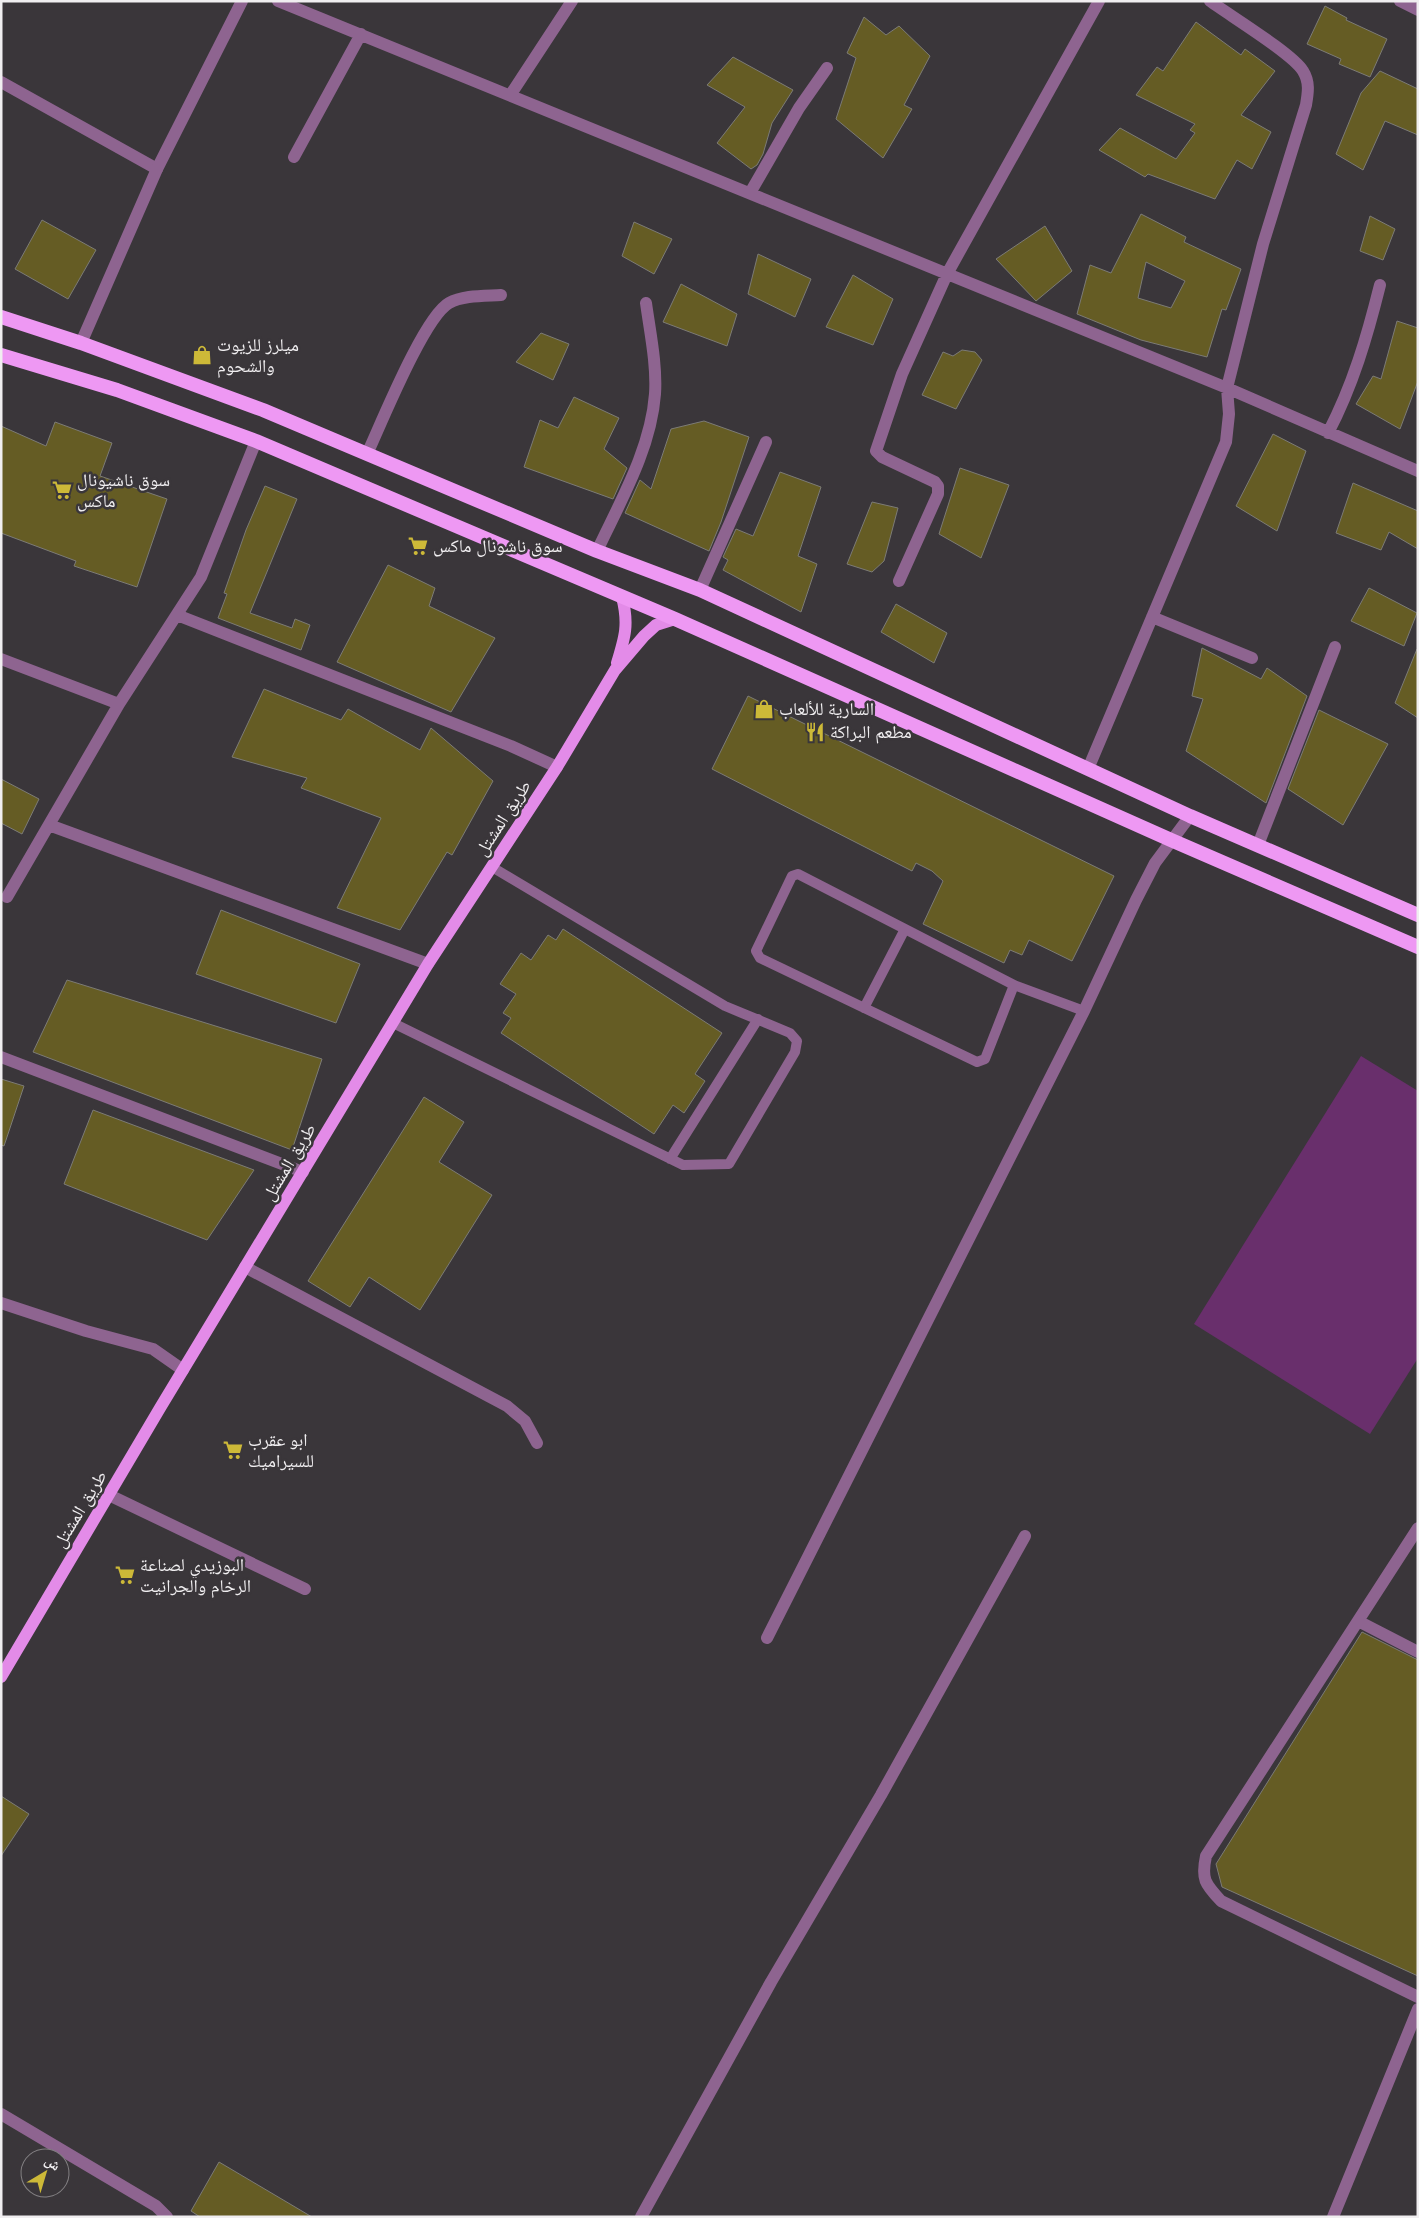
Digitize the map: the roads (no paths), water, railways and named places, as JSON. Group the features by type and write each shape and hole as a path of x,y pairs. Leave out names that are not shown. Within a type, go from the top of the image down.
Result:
{"highway":[{"path":"1,317 81,343 263,410 597,551 700,590 1190,816 1418,915"},
{"path":"1,355 117,390 256,441 675,619 1171,840 1418,947"}],"main road":[{"name":"طريق المشتل","path":"615,670 627,632 626,613 622,597"},
{"name":"طريق المشتل","path":"1,1677 183,1370 428,964 557,767 615,670 656,625 675,619"}],"street":[{"path":"81,343 157,169 242,1"},
{"path":"278,1 511,94 1227,388 1418,471"},
{"path":"511,94 572,1"},
{"path":"899,581 938,494 938,486 935,482 882,457 876,451 876,446 902,374 946,274 1098,1"},
{"path":"1088,769 1226,442 1229,414 1227,388 1263,244 1309,90 1307,79 1298,64 1210,1"},
{"path":"1400,1 1418,10"},
{"path":"294,157 361,34"},
{"path":"750,193 799,108 827,68"},
{"path":"1,82 157,169"},
{"path":"1328,433 1346,399 1364,346 1380,285"},
{"path":"368,454 405,369 429,326 448,303 473,296 501,295"},
{"path":"597,551 636,465 649,429 655,394 646,303"},
{"path":"7,897 119,704 201,577 256,441"},
{"path":"700,590 766,442"},
{"path":"177,615 511,746 557,767"},
{"path":"1152,617 1252,658"},
{"path":"1258,846 1335,647"},
{"path":"1,659 119,704"},
{"path":"767,1638 1084,1011 1155,863 1190,816"},
{"path":"49,825 428,964"},
{"path":"1,1057 303,1172"},
{"path":"245,1267 507,1406 526,1421 537,1443"},
{"path":"1,1303 86,1331 153,1349 183,1370"},
{"path":"109,1495 305,1589"},
{"path":"1418,1528 1206,1856 1202,1871 1207,1886 1221,1901 1418,1997"},
{"path":"641,2217 771,1982 881,1795 1025,1536"},
{"path":"1358,1620 1418,1652"},
{"path":"1333,2217 1418,2009"},
{"path":"1,2114 156,2206 167,2217"}],"lane":[{"path":"393,1023 682,1165 730,1164 795,1052 796,1041 790,1032 725,1006 492,867"},
{"path":"1014,985 985,1059 977,1062 760,958 757,954 792,876 798,874 1014,985 1084,1011"},
{"path":"864,1008 905,929"},
{"path":"670,1159 758,1019"}],"place":[{"name":"ميلرز للزيوت والشحوم","path":"202,355"},
{"name":"سوق ناشيونال ماكس","path":"62,490"},
{"name":"سوق ناشونال ماكس","path":"418,546"},
{"name":"السارية للألعاب","path":"764,709"},
{"name":"مطعم البراكة","path":"815,732"},
{"name":"ابو عقرب للسيراميك","path":"233,1450"},
{"name":"البوزيدي لصناعة الرخام والجرانيت","path":"125,1575"}]}
